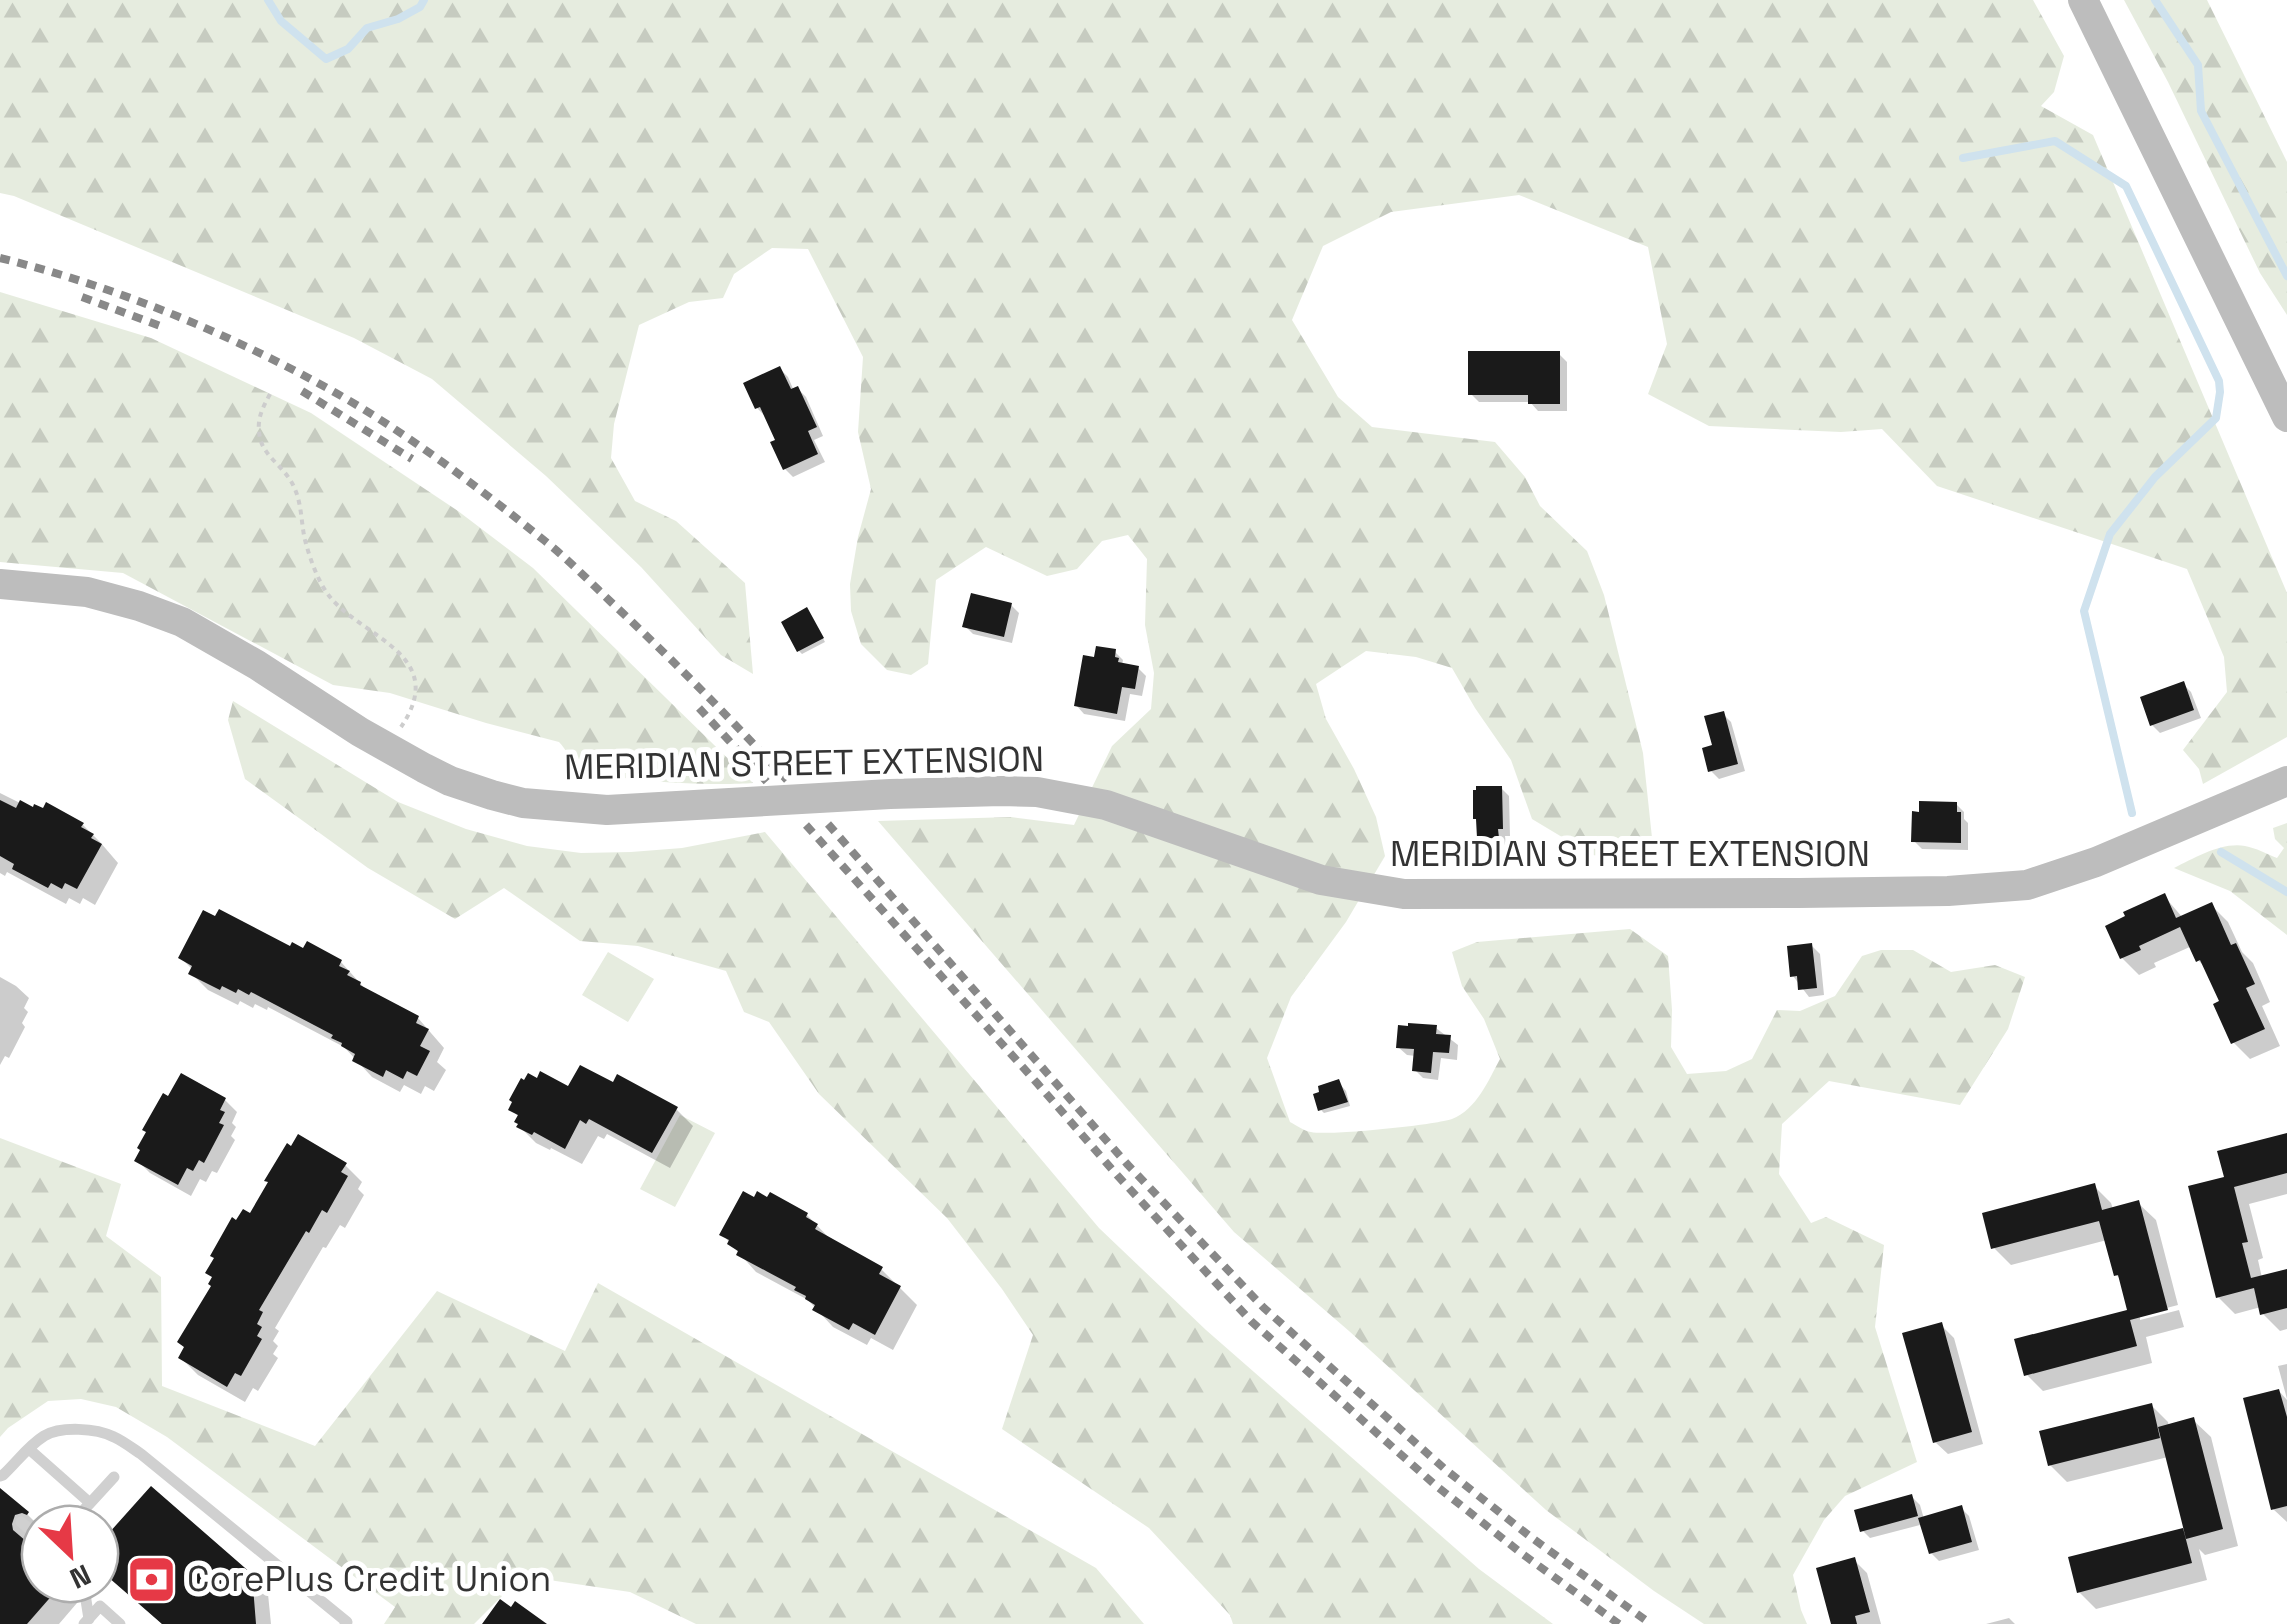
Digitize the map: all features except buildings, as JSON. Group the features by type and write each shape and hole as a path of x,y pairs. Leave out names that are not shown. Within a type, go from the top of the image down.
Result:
{"street":[{"path":"2083,0 2287,417"},
{"name":"MERIDIAN STREET EXTENSION","path":"0,584 87,592 182,622 257,664 386,747 450,781 523,803 607,810 1017,791 1084,800 1179,829 1320,880 1391,893 1799,894 1948,891 2027,884 2096,862 2287,781"}],"lane":[{"path":"0,1476 49,1433 64,1430 110,1435 141,1454 345,1624"},
{"path":"29,1450 90,1503 114,1477"},
{"path":"86,1621 100,1606 120,1624"}],"path":[{"path":"270,394 258,420 260,443 288,476 296,492 306,541 328,595 397,649 412,672 412,706 386,747"}],"green space":[{"path":"0,0 2033,0 2064,56 2054,92 2041,106 2093,135 2287,593 2287,737 2203,784 2199,769 2183,750 2227,692 2224,657 2187,569 1937,486 1882,429 1841,432 1709,426 1648,394 1667,344 1648,247 1519,195 1391,212 1323,246 1292,320 1338,397 1372,427 1495,442 1525,477 1540,506 1587,551 1604,595 1643,753 1653,847 1628,859 1592,855 1532,819 1511,760 1452,668 1416,657 1366,651 1316,684 1326,719 1376,817 1385,856 1346,922 1291,997 1267,1058 1290,1122 1311,1132 1359,1131 1452,1119 1468,1108 1481,1094 1500,1059 1484,1019 1462,986 1452,952 1477,942 1630,929 1668,956 1671,1047 1687,1074 1726,1071 1752,1059 1777,1010 1800,1011 1835,996 1862,956 1881,950 1913,950 1951,972 1995,965 2025,977 2008,1029 1960,1105 1829,1081 1782,1124 1779,1174 1811,1223 1826,1217 1884,1245 1875,1327 1917,1462 1845,1496 1824,1520 1793,1575 1807,1624 1704,1624 1546,1510 1234,1232 878,821 1011,817 1074,825 1112,746 1151,709 1154,673 1145,625 1147,559 1128,535 1102,541 1077,569 1047,576 986,547 936,580 928,664 911,675 887,670 861,644 851,611 850,584 871,489 858,432 863,357 808,249 772,248 734,274 723,298 689,302 639,325 614,424 611,458 635,501 676,521 745,583 753,674 721,655 641,567 546,476 432,379 354,338 0,193"},
{"path":"2124,0 2207,0 2287,162 2287,315 2260,273"},
{"path":"0,292 151,338 311,413 458,511 533,568 753,783 663,782 593,772 576,764 559,742 390,693 333,685 123,573 0,562"},
{"path":"233,701 398,802 466,829 527,846 581,853 631,852 682,848 765,832 1099,1228 1206,1330 1479,1569 1553,1624 1233,1624 1230,1615 1149,1528 1002,1429 1033,1335 947,1218 819,1094 769,1022 744,1012 726,971 638,946 580,941 504,888 455,919 368,868 245,779 228,720"},
{"path":"2287,823 2287,935 2230,891 2174,868 2208,852 2236,845 2277,858 2284,848 2275,839 2273,828"},
{"path":"608,952 654,979 628,1022 582,995"},
{"path":"680,1115 715,1133 675,1207 640,1189"},
{"path":"0,1138 121,1184 106,1236 161,1277 162,1386 315,1446 437,1291 565,1351 598,1283 1096,1568 1144,1624 696,1624 630,1592 522,1576 474,1624 384,1624 395,1607 167,1437 116,1407 81,1399 48,1401 0,1437"}],"waterway":[{"path":"268,0 281,21 326,59 348,49 367,28 398,19 420,7 424,0"},
{"path":"2155,0 2198,65 2201,111 2287,276"},
{"path":"1963,158 2055,141 2126,186 2219,381 2216,418 2155,477 2110,534 2084,611 2132,813"},
{"path":"2221,852 2287,892"}],"railway":[{"path":"0,258 87,283 214,332 296,371 391,426 562,556 679,668 787,780"},
{"path":"82,297 166,328"},
{"path":"302,391 412,459"},
{"path":"699,708 767,782"},
{"path":"828,824 1128,1165 1264,1308 1446,1470 1651,1624"},
{"path":"806,825 1251,1321 1434,1484 1619,1624"}],"place":[{"name":"CorePlus Credit Union","path":"152,1579"}]}
